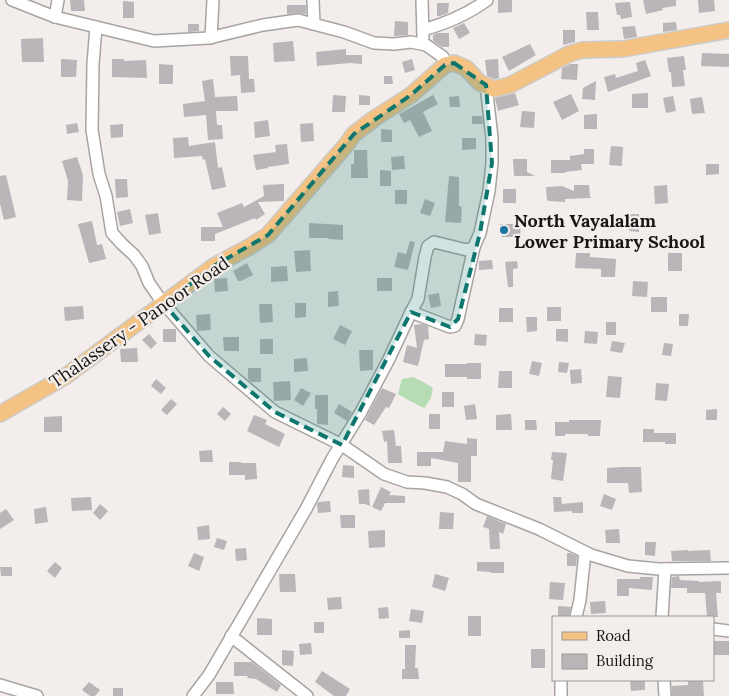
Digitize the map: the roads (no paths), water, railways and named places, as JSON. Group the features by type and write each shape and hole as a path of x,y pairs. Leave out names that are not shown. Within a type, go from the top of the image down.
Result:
{"main road":[{"path":"445,65 454,63 466,68 480,83 494,88 510,85 569,54 582,50 623,49 729,30"},
{"name":"Thalassery - Panoor Road","path":"0,414 66,376 214,266 250,248 268,235 354,134 411,95 445,65"}],"street":[{"path":"12,0 55,17 154,40 211,38 263,24 298,20 344,32 374,43 394,44 412,42 426,44 443,57 445,65"},
{"path":"55,17 58,0"},
{"path":"211,38 213,0"},
{"path":"312,0 314,24"},
{"path":"422,0 422,44"},
{"path":"423,30 456,20 487,0"},
{"path":"96,28 93,64 92,130 99,174 106,196 112,233 134,255 164,304 209,356 275,412 342,445 384,474 407,482 447,487 462,494 476,504 539,529 591,556 628,566 729,568"},
{"path":"411,312 450,327 455,326 458,319 489,191 492,138 486,85"},
{"path":"192,696 209,675 306,509 332,459 361,412 418,299 428,246 434,242 467,250 474,247"},
{"path":"576,616 580,600 585,552"},
{"path":"662,616 665,568"},
{"path":"714,629 729,631"},
{"path":"231,636 307,696"},
{"path":"561,696 562,681"},
{"path":"664,681 665,696"},
{"path":"0,685 37,696"}],"place":[{"name":"North Vayalalam Lower Primary School","path":"504,230"}]}
